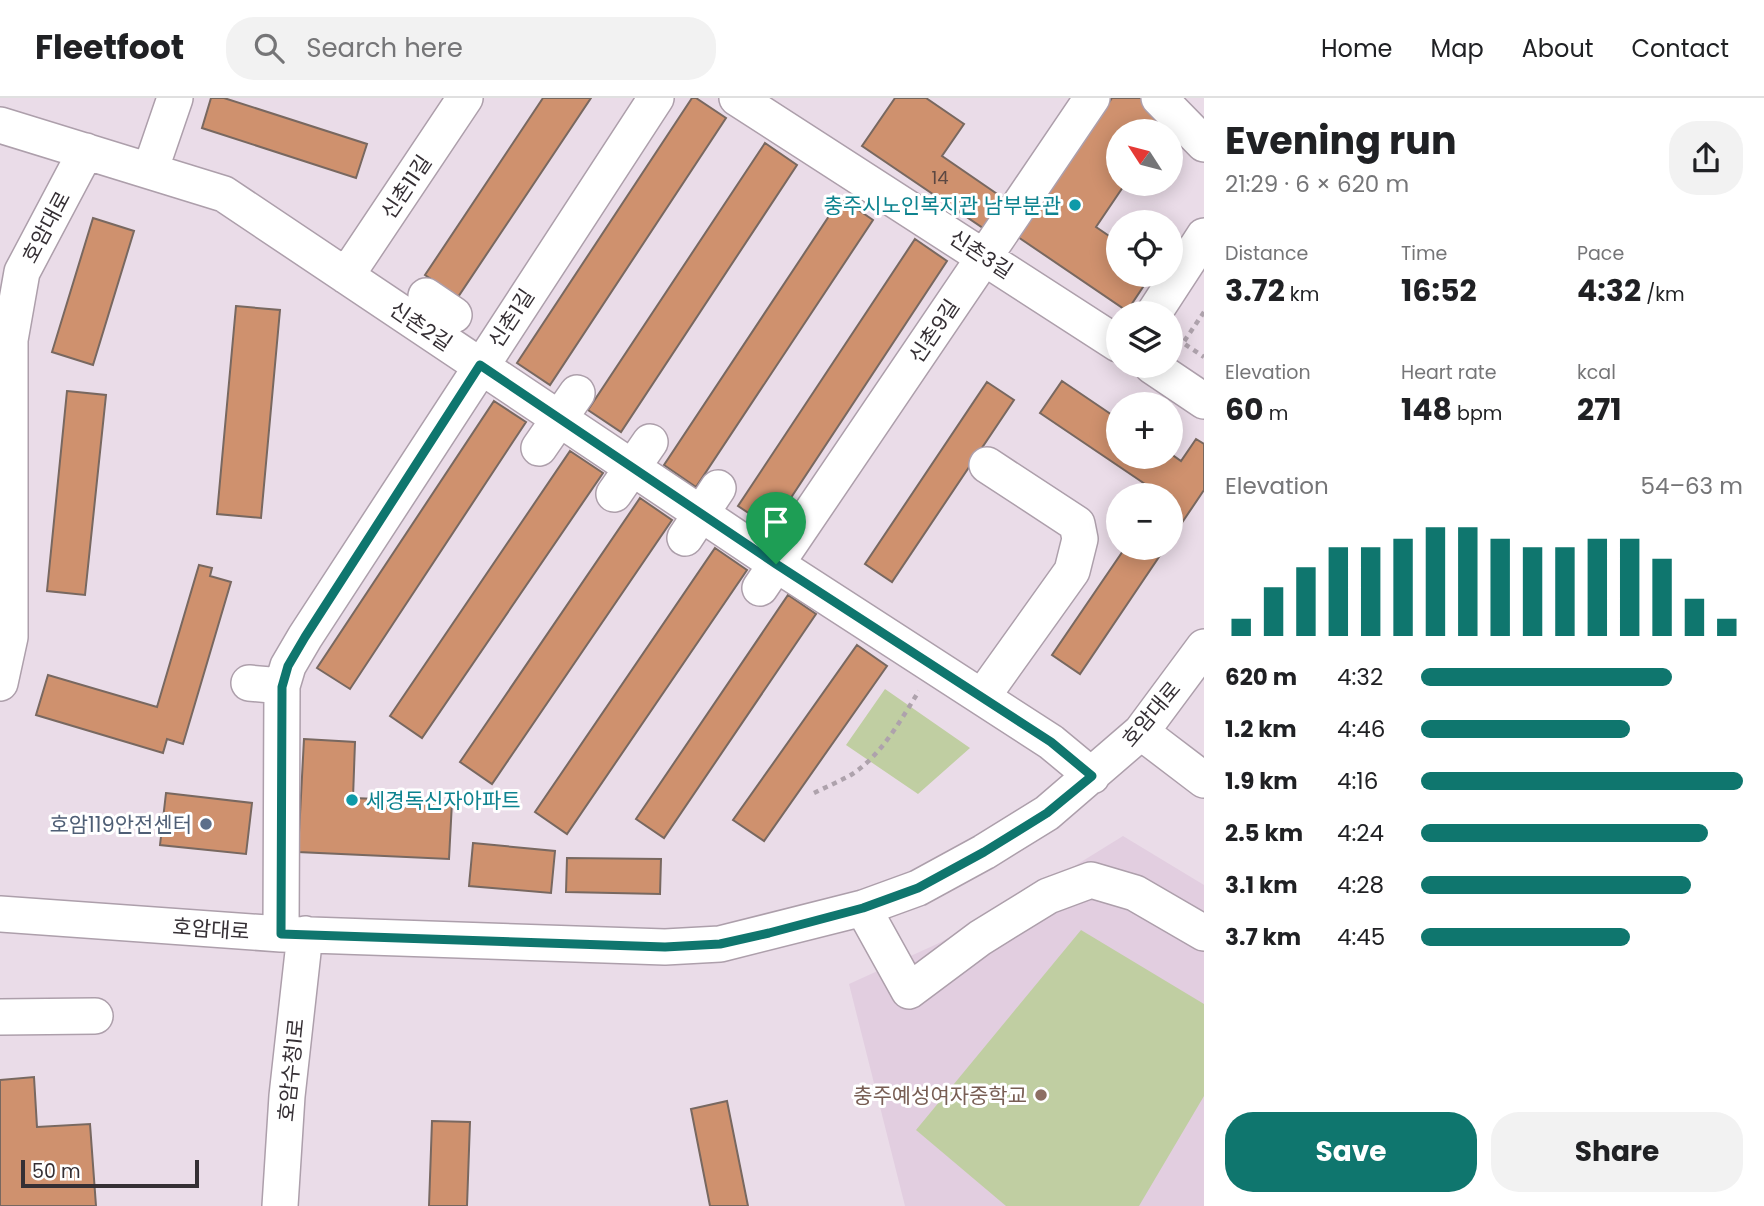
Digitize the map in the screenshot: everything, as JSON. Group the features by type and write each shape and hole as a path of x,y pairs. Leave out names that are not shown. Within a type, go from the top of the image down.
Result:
{"street":[{"path":"150,171 175,98"},
{"name":"신촌11길","path":"346,276 465,98"},
{"name":"신촌1길","path":"293,934 265,685 288,666 480,365 656,98"},
{"name":"신촌3길","path":"737,98 1106,336"},
{"name":"신촌9길","path":"768,576 1092,98"},
{"path":"1159,98 1204,144"},
{"name":"신촌2길","path":"0,125 224,194 480,365 568,406 632,468 701,513 768,576 843,626 935,667 1051,742 1092,776"},
{"name":"호암대로","path":"0,683 10,637 10,354 13,327 22,272 86,151"},
{"path":"1164,301 1192,268"},
{"path":"1170,378 1204,401"},
{"path":"539,448 568,406"},
{"path":"982,697 1072,571 1080,539 1077,524 987,464"},
{"name":"호암대로","path":"0,914 293,934 665,947 720,944 863,908 918,888 984,852 1047,813 1141,732 1204,647"},
{"path":"1141,732 1204,780"},
{"path":"863,908 909,990 980,938 1048,896 1091,880 1135,892 1204,933"},
{"name":"호암수청1로","path":"280,1206 293,934"},
{"path":"0,1017 95,1016"}],"path":[{"path":"1192,268 1183,343 1204,357"},
{"path":"814,793 850,775 871,759 895,729 935,667"}],"shaded area":[{"name":"충주예성여자중학교","path":"1123,836 1204,885 1204,1206 905,1206 849,984 937,944 1018,901"}],"green space":[{"path":"885,689 970,748 918,794 846,745"},
{"path":"1081,930 1204,1004 1204,1096 1139,1206 1006,1206 916,1130"}],"building":[{"path":"211,98 224,98 367,144 356,178 202,128"},
{"path":"543,98 591,98 458,297 425,275"},
{"path":"692,98 726,118 550,385 517,363"},
{"path":"895,98 926,98 964,124 942,156 1003,198 983,228 862,146"},
{"name":"충주시노인복지관 남부분관","path":"1112,98 1142,98 1170,117 1106,119 1106,196 1117,196 1096,227 1106,234 1106,287 1143,287 1134,301 1112,301 1018,237"},
{"path":"765,143 797,165 621,432 588,410"},
{"path":"841,198 873,220 696,487 664,465"},
{"path":"93,218 134,231 93,365 52,352"},
{"path":"915,239 947,261 771,528 738,506"},
{"path":"236,306 280,310 261,518 217,514"},
{"path":"1062,381 1106,411 1106,458 1040,413"},
{"path":"987,382 1014,400 892,582 865,564"},
{"path":"67,391 106,395 85,595 47,591"},
{"path":"494,401 526,422 350,689 317,668"},
{"path":"1196,439 1204,444 1204,490 1183,521 1183,483 1144,483 1123,469 1183,469 1183,458"},
{"path":"570,451 603,473 422,738 390,716"},
{"path":"640,498 672,520 492,784 460,762"},
{"path":"715,548 747,570 567,834 535,812"},
{"path":"1117,560 1157,560 1080,674 1052,655"},
{"path":"199,565 212,568 210,576 231,582 183,744 167,739 163,753 36,715 48,675 157,707"},
{"path":"788,595 816,614 664,838 636,819"},
{"path":"857,645 887,666 764,841 733,820"},
{"name":"세경독신자아파트","path":"304,739 355,742 353,798 452,802 449,859 298,852"},
{"name":"호암119안전센터","path":"166,793 252,803 246,854 160,845"},
{"path":"473,843 555,851 551,893 469,886"},
{"path":"567,858 661,859 660,894 566,892"},
{"path":"34,1077 37,1127 90,1124 96,1206 0,1206 0,1080"},
{"path":"727,1101 748,1206 710,1206 691,1109"},
{"path":"432,1121 470,1122 467,1206 429,1206"}],"place":[{"name":"충주시노인복지관 남부분관","path":"1075,205"},
{"name":"세경독신자아파트","path":"352,800"},
{"name":"호암119안전센터","path":"206,824"},
{"name":"충주예성여자중학교","path":"1041,1095"}],"route":[{"path":"480,365 776,564 1051,742 1092,776 1047,813 918,888 863,908 720,944 665,947 281,934 282,687 288,666 480,365"}]}
